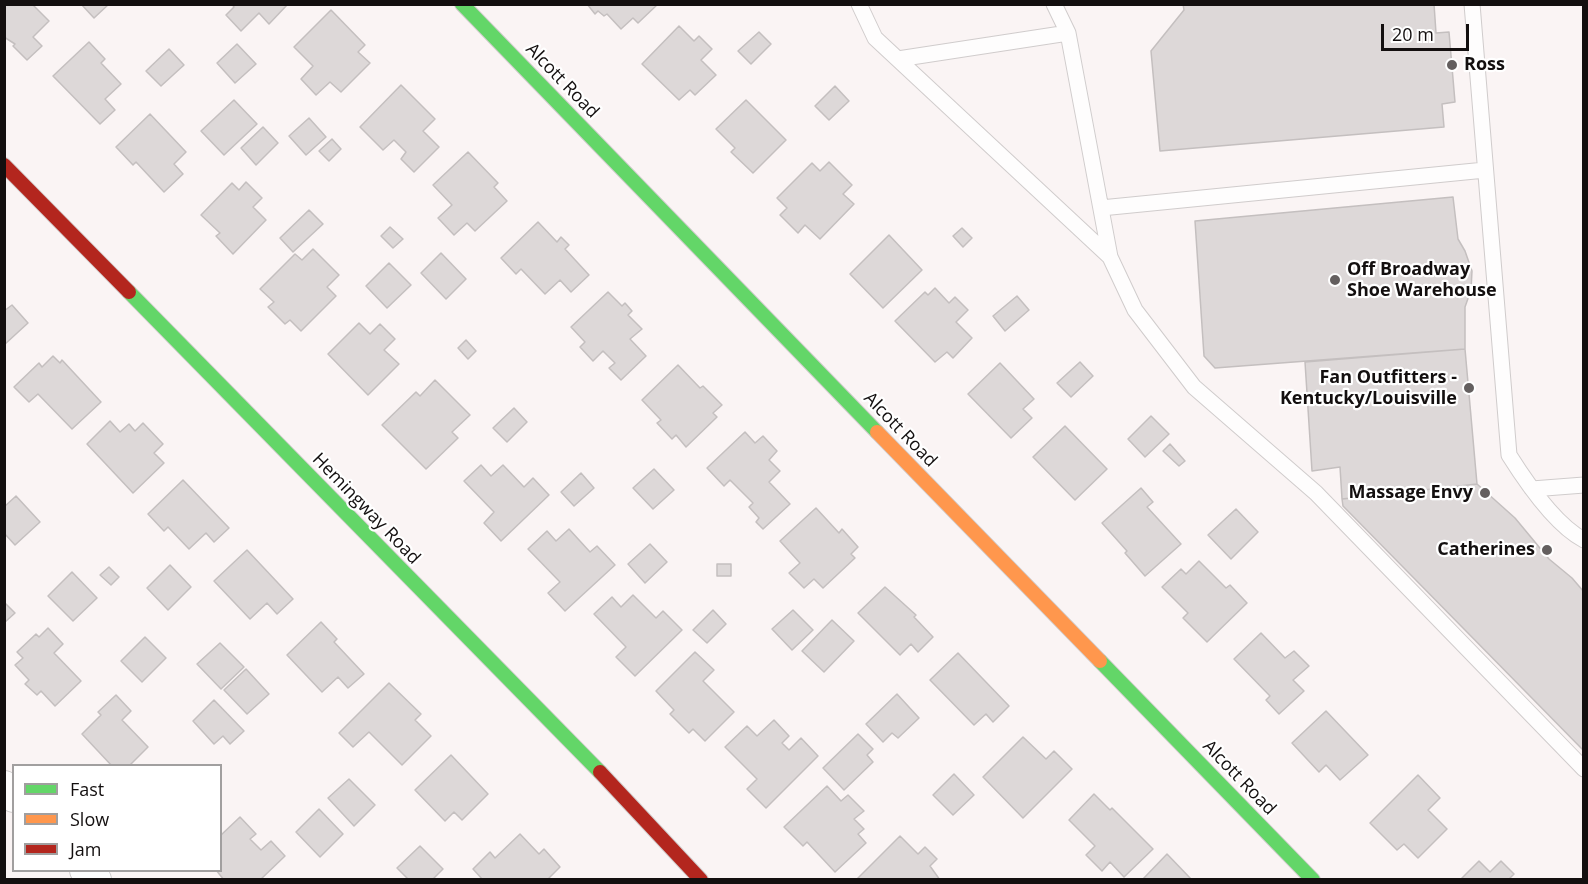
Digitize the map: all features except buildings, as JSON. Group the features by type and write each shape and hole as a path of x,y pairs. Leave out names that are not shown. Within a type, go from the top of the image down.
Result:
{"street":[{"name":"Alcott Road","path":"462,4 1313,879"},
{"name":"Hemingway Road","path":"4,165 578,749 701,879"}],"lane":[{"path":"860,4 875,38 1110,257"},
{"path":"1054,4 1068,33 1110,257 1135,310 1194,387 1316,493 1584,769"},
{"path":"1472,4 1509,455 1552,513 1584,540"},
{"path":"898,59 1068,33"},
{"path":"1101,208 1485,170"},
{"path":"1532,489 1584,485"}],"traffic: fast":[{"path":"462,4 877,432"},
{"path":"129,292 600,772"},
{"path":"1100,661 1313,880"}],"traffic: slow":[{"path":"877,432 1100,661"}],"traffic: jam":[{"path":"4,165 129,292"},
{"path":"600,772 701,880"}],"place":[{"name":"Ross","path":"1452,65"},
{"name":"Off Broadway Shoe Warehouse","path":"1335,280"},
{"name":"Fan Outfitters - Kentucky/Louisville","path":"1469,388"},
{"name":"Massage Envy","path":"1485,493"},
{"name":"Catherines","path":"1547,550"}]}
